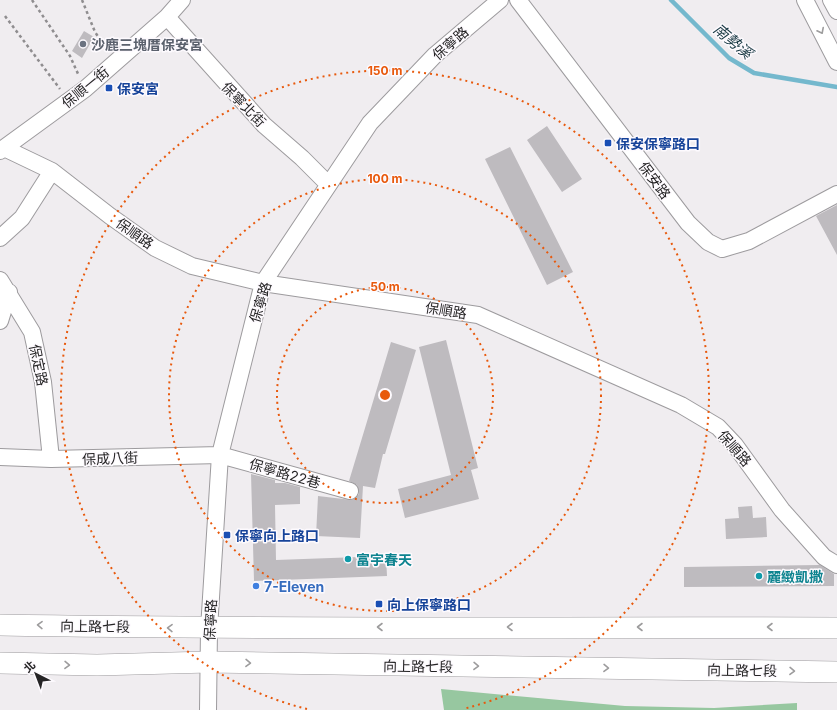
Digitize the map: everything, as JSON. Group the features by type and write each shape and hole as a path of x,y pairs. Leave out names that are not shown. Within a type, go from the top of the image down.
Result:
{"main road":[{"name":"向上路七段","path":"0,625 209,629 355,627 837,628"},
{"name":"向上路七段","path":"0,664 97,665 209,662 837,672"}],"street":[{"name":"保順一街","path":"2,149 85,89 167,17 182,0"},
{"name":"保寧路","path":"208,710 209,629 220,455 263,283 370,123 434,55 500,0"},
{"name":"保安路","path":"518,0 688,223 708,242 722,249 749,241 837,194"},
{"path":"805,0 837,62"},
{"path":"831,0 837,11"},
{"name":"保寧北街","path":"167,17 264,125 302,158 328,184"},
{"name":"保順路","path":"2,149 52,171 110,216 155,248 192,266 263,283 478,315 681,405 718,428 735,445 782,510 824,557 837,565"},
{"path":"0,238 22,218 52,171"},
{"path":"0,321 4,286"},
{"name":"保定路","path":"4,286 32,332 43,382 51,459"},
{"name":"保成八街","path":"0,457 51,459 220,455"},
{"name":"保寧路22巷","path":"220,455 350,491"}],"path":[{"path":"32,0 70,56 85,89"},
{"path":"82,0 95,32 116,62"},
{"path":"5,16 68,101"}],"green space":[{"path":"441,689 625,706 714,708 797,703 797,710 444,710"}],"building":[{"name":"沙鹿三塊厝保安宮","path":"84,31 94,37 82,58 72,51"},
{"path":"547,126 582,179 562,192 527,140"},
{"path":"510,147 573,272 547,285 485,159"},
{"path":"837,205 837,255 816,216"},
{"path":"446,340 478,468 471,470 479,499 405,518 398,489 451,475 419,347"},
{"path":"391,342 416,350 385,454 383,454 375,488 363,486 360,538 316,536 318,496 352,500 359,494 357,485 349,481"},
{"path":"251,474 275,480 275,483 285,483 300,487 300,504 275,505 276,560 386,556 387,576 254,581"},
{"name":"麗緻凱撒","path":"752,506 753,518 766,517 767,537 726,539 725,519 739,518 738,507"},
{"name":"麗緻凱撒","path":"820,565 834,574 834,586 684,587 684,567"}],"waterway":[{"name":"南勢溪","path":"671,0 729,58 754,73 837,87"}],"place":[{"name":"沙鹿三塊厝保安宮","path":"83,44"},
{"name":"保安宮","path":"109,88"},
{"name":"保安保寧路口","path":"608,143"},
{"name":"保寧向上路口","path":"227,535"},
{"name":"富宇春天","path":"348,559"},
{"name":"麗緻凱撒","path":"759,576"},
{"name":"7-Eleven","path":"256,586"},
{"name":"向上保寧路口","path":"379,604"}]}
